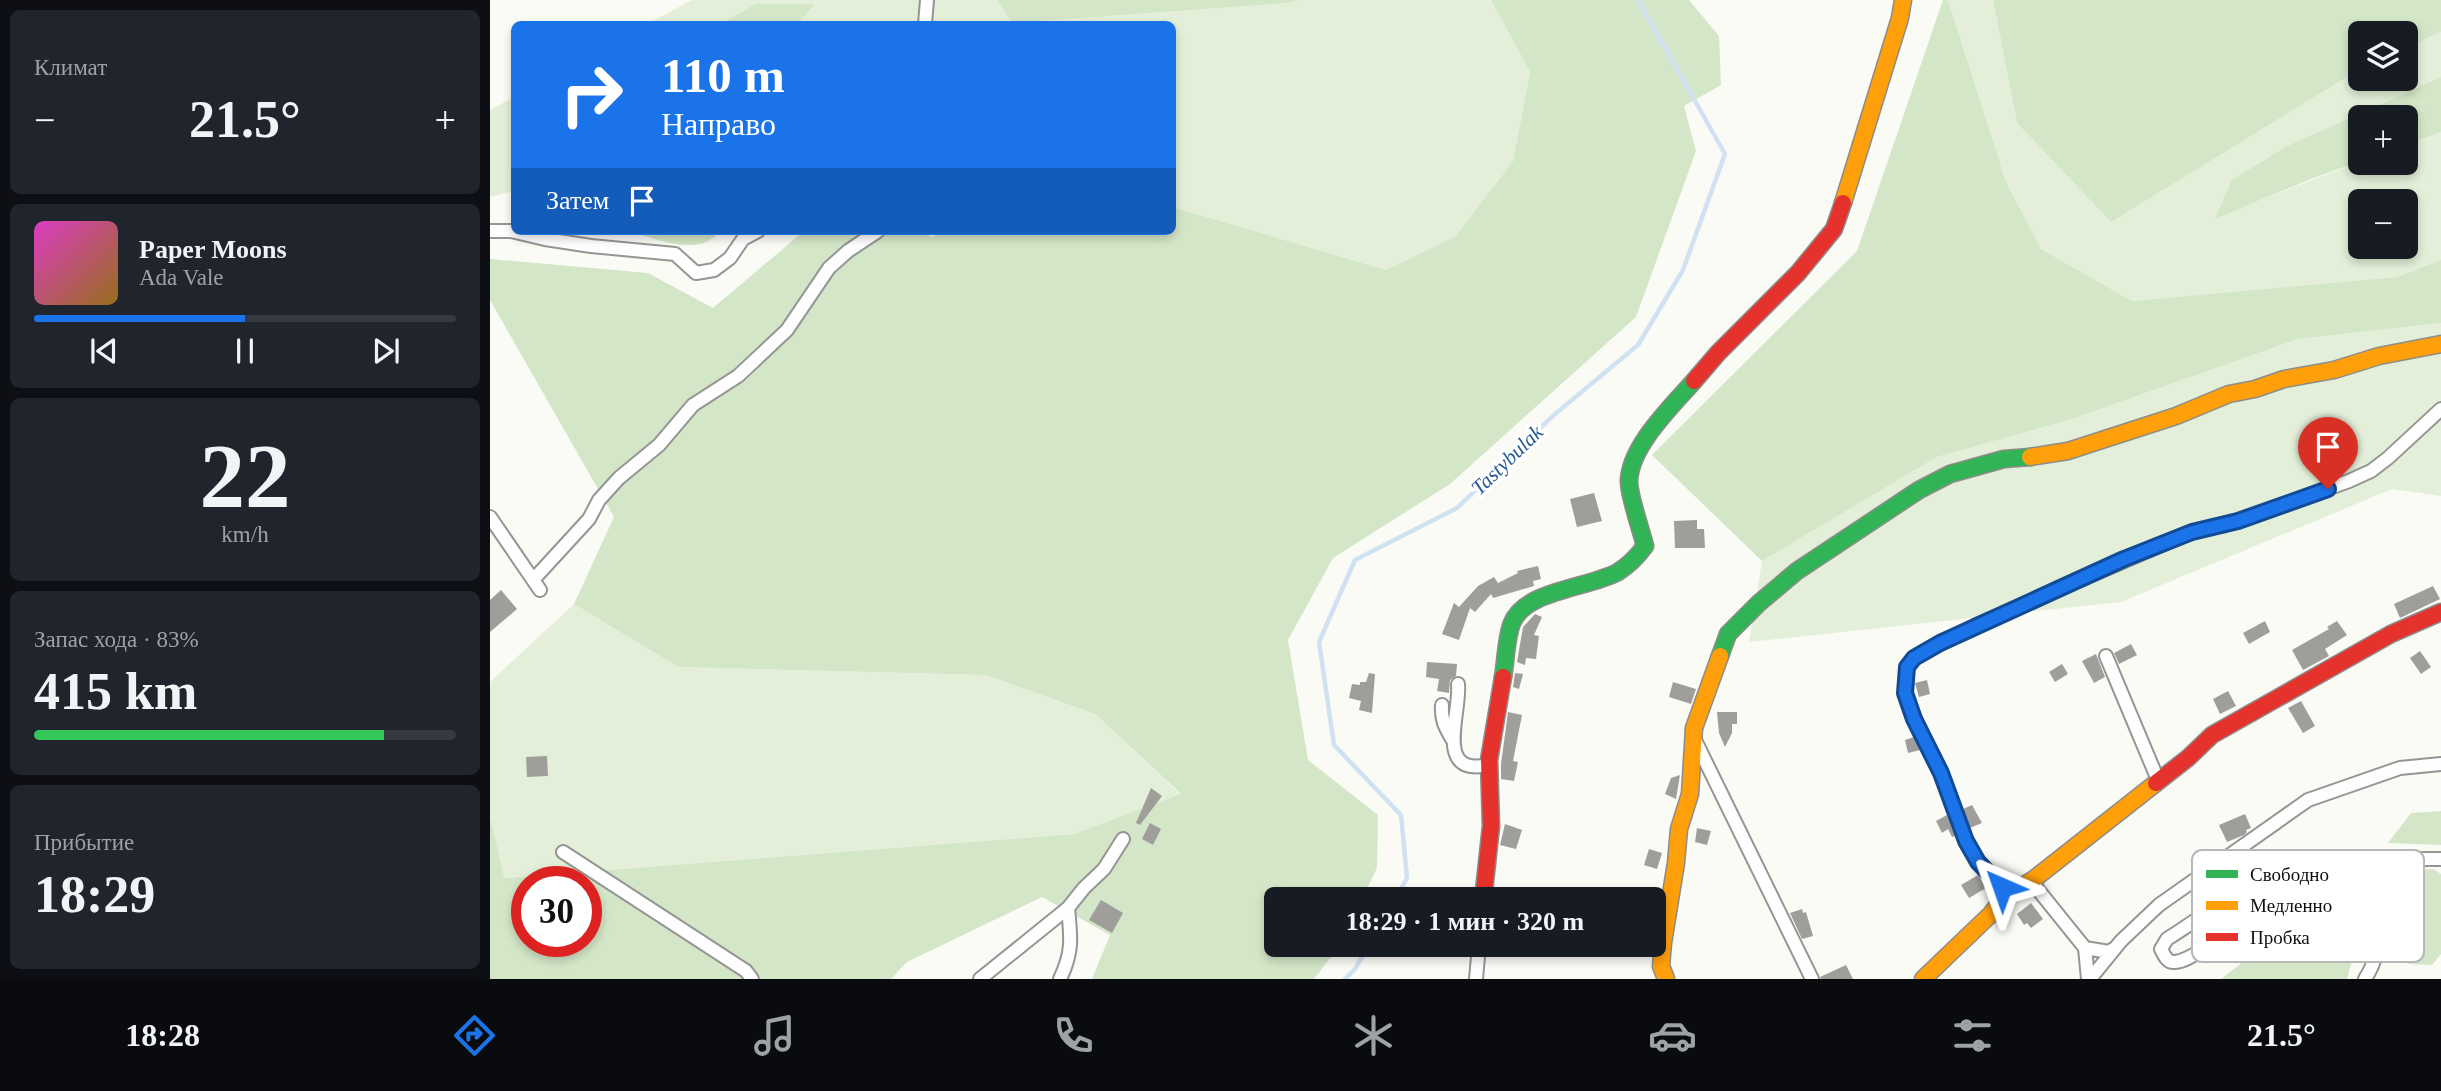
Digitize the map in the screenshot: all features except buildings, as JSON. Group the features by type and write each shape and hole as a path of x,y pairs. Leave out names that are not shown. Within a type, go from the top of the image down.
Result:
{"street":[{"path":"925,21 927,0"},
{"path":"1484,887 1491,826 1489,765 1508,636 1517,612 1532,601 1576,589 1615,574 1640,556 1645,546 1629,482 1635,455 1662,418 1718,353 1798,273 1834,229 1900,18 1903,0"},
{"path":"490,231 511,231"},
{"path":"528,235 591,246 676,254 696,273 714,270 730,257 743,239 750,235"},
{"path":"490,517 537,585 589,519 599,500 619,478 659,445 693,405 738,376 787,330 829,268 872,235"},
{"path":"1665,979 1661,966 1663,943 1679,829 1690,794 1693,736 1697,718 1728,634 1797,571 1919,490 1950,474 2004,458 2068,451 2176,416 2203,403 2284,379 2441,344"},
{"path":"2008,895 1978,862 1966,841 1941,773 1914,719 1905,693 1907,667 1914,658 1976,625 2179,537 2238,521 2371,471 2441,409"},
{"path":"1923,979 1992,914 2008,895 2032,881 2188,758 2212,735 2391,634 2441,612"},
{"path":"2106,656 2158,780"},
{"path":"1452,739 1458,706 1458,684"},
{"path":"1442,705 1441,717 1455,752 1465,764 1476,768 1489,765"},
{"path":"1693,736 1812,979"},
{"path":"2237,850 2308,800 2400,768 2441,764"},
{"path":"980,979 1068,908 1083,888 1104,869 1123,839"},
{"path":"562,852 746,971 752,979"},
{"path":"2032,881 2085,948 2089,979"},
{"path":"2089,979 2115,948 2159,905 2192,882"},
{"path":"1060,979 1069,961 1072,945 1068,908"},
{"path":"2192,923 2167,939 2161,948 2169,962 2177,962 2192,954"},
{"path":"2085,948 2109,952 2115,948"},
{"path":"1476,979 1478,957"},
{"path":"2365,979 2375,962"}],"green space":[{"path":"692,0 997,0 1011,21 800,21 814,4 755,4 726,21 653,21"},
{"path":"997,0 1300,0 1288,3 1011,21"},
{"path":"1300,0 1491,0 1530,72 1513,161 1456,236 1386,270 1176,208 1176,21 1040,21"},
{"path":"1491,0 1689,0 1719,36 1721,85 1684,106 1696,151 1636,317 1450,484 1333,558 1288,640 1308,760 1378,815 1377,868 1368,887 1264,887 1264,957 1331,957 1314,979 1092,979 1110,935 1042,897 907,962 891,979 490,979 490,816 504,878 511,877 511,957 602,957 602,870 1074,834 1181,794 1095,714 986,675 679,667 574,604 614,517 490,300 490,259 648,273 713,308 799,235 1176,235 1176,208 1386,270 1456,236 1513,161 1530,72"},
{"path":"1943,0 1948,0 2006,182 2041,249 2132,301 2397,277 2441,260 2441,323 2298,339 2072,419 1937,457 1762,561 1652,455 1857,251"},
{"path":"1948,0 1993,0 2017,123 2111,222 2348,75 2348,91 2410,91 2378,105 2348,105 2348,119 2289,145 2215,218 2348,166 2348,175 2418,175 2418,141 2441,132 2441,260 2397,277 2132,301 2041,249 2006,182"},
{"path":"1993,0 2441,0 2441,32 2418,43 2418,21 2348,21 2348,76 2111,222 2017,123"},
{"path":"755,4 815,4 800,21 726,21"},
{"path":"2441,32 2441,77 2418,87 2418,43"},
{"path":"2441,77 2441,132 2418,141 2418,105 2378,105 2410,91 2418,91 2418,87"},
{"path":"511,99 511,192 490,197 490,110"},
{"path":"2348,119 2348,166 2215,219 2232,180 2289,145"},
{"path":"643,235 716,235 702,243 691,245"},
{"path":"2441,323 2441,496 2392,489 2121,602 1749,642 1762,561 1937,457 2072,419 2298,339"},
{"path":"574,604 680,667 986,675 1095,714 1181,795 1074,834 602,870 602,866 511,866 511,877 503,878 490,816 490,682"},
{"path":"2441,811 2441,845 2388,843 2411,813"},
{"path":"2433,869 2441,874 2441,954 2432,965 2408,964 2407,962 2424,962 2424,870"},
{"path":"2243,962 2352,962 2347,979 2221,979"}],"waterway":[{"name":"Tastybulak","path":"1402,887 1407,878 1401,815 1334,745 1319,642 1355,560 1457,508 1555,414 1638,345 1683,270 1725,154 1638,0"},
{"name":"Tastybulak","path":"1345,979 1362,957"}],"traffic: fast":[{"path":"1503,677 1510,629 1519,612 1544,597 1618,572 1645,546 1630,488 1631,468 1636,454 1654,427 1694,381"},
{"path":"1720,656 1728,634 1797,571 1919,490 1950,474 2004,459 2030,457"}],"traffic: slow":[{"path":"1843,203 1900,18 1903,0"},
{"path":"2030,457 2068,451 2176,416 2229,394 2284,379 2334,370 2379,356 2441,344"},
{"path":"1666,979 1661,966 1663,943 1679,829 1690,794 1694,728 1720,656"},
{"path":"1923,979 1991,914 2003,899 2034,879 2156,783"}],"traffic: jam":[{"path":"1694,381 1718,353 1798,273 1834,229 1843,203"},
{"path":"2156,783 2212,735 2391,634 2441,612"},
{"path":"1484,887 1491,826 1489,760 1503,677"}],"route":[{"path":"2002,887 1978,862 1966,841 1941,773 1914,719 1905,693 1907,667 1914,658 1976,625 2009,613 2124,559 2192,532 2238,521 2328,489"}]}
